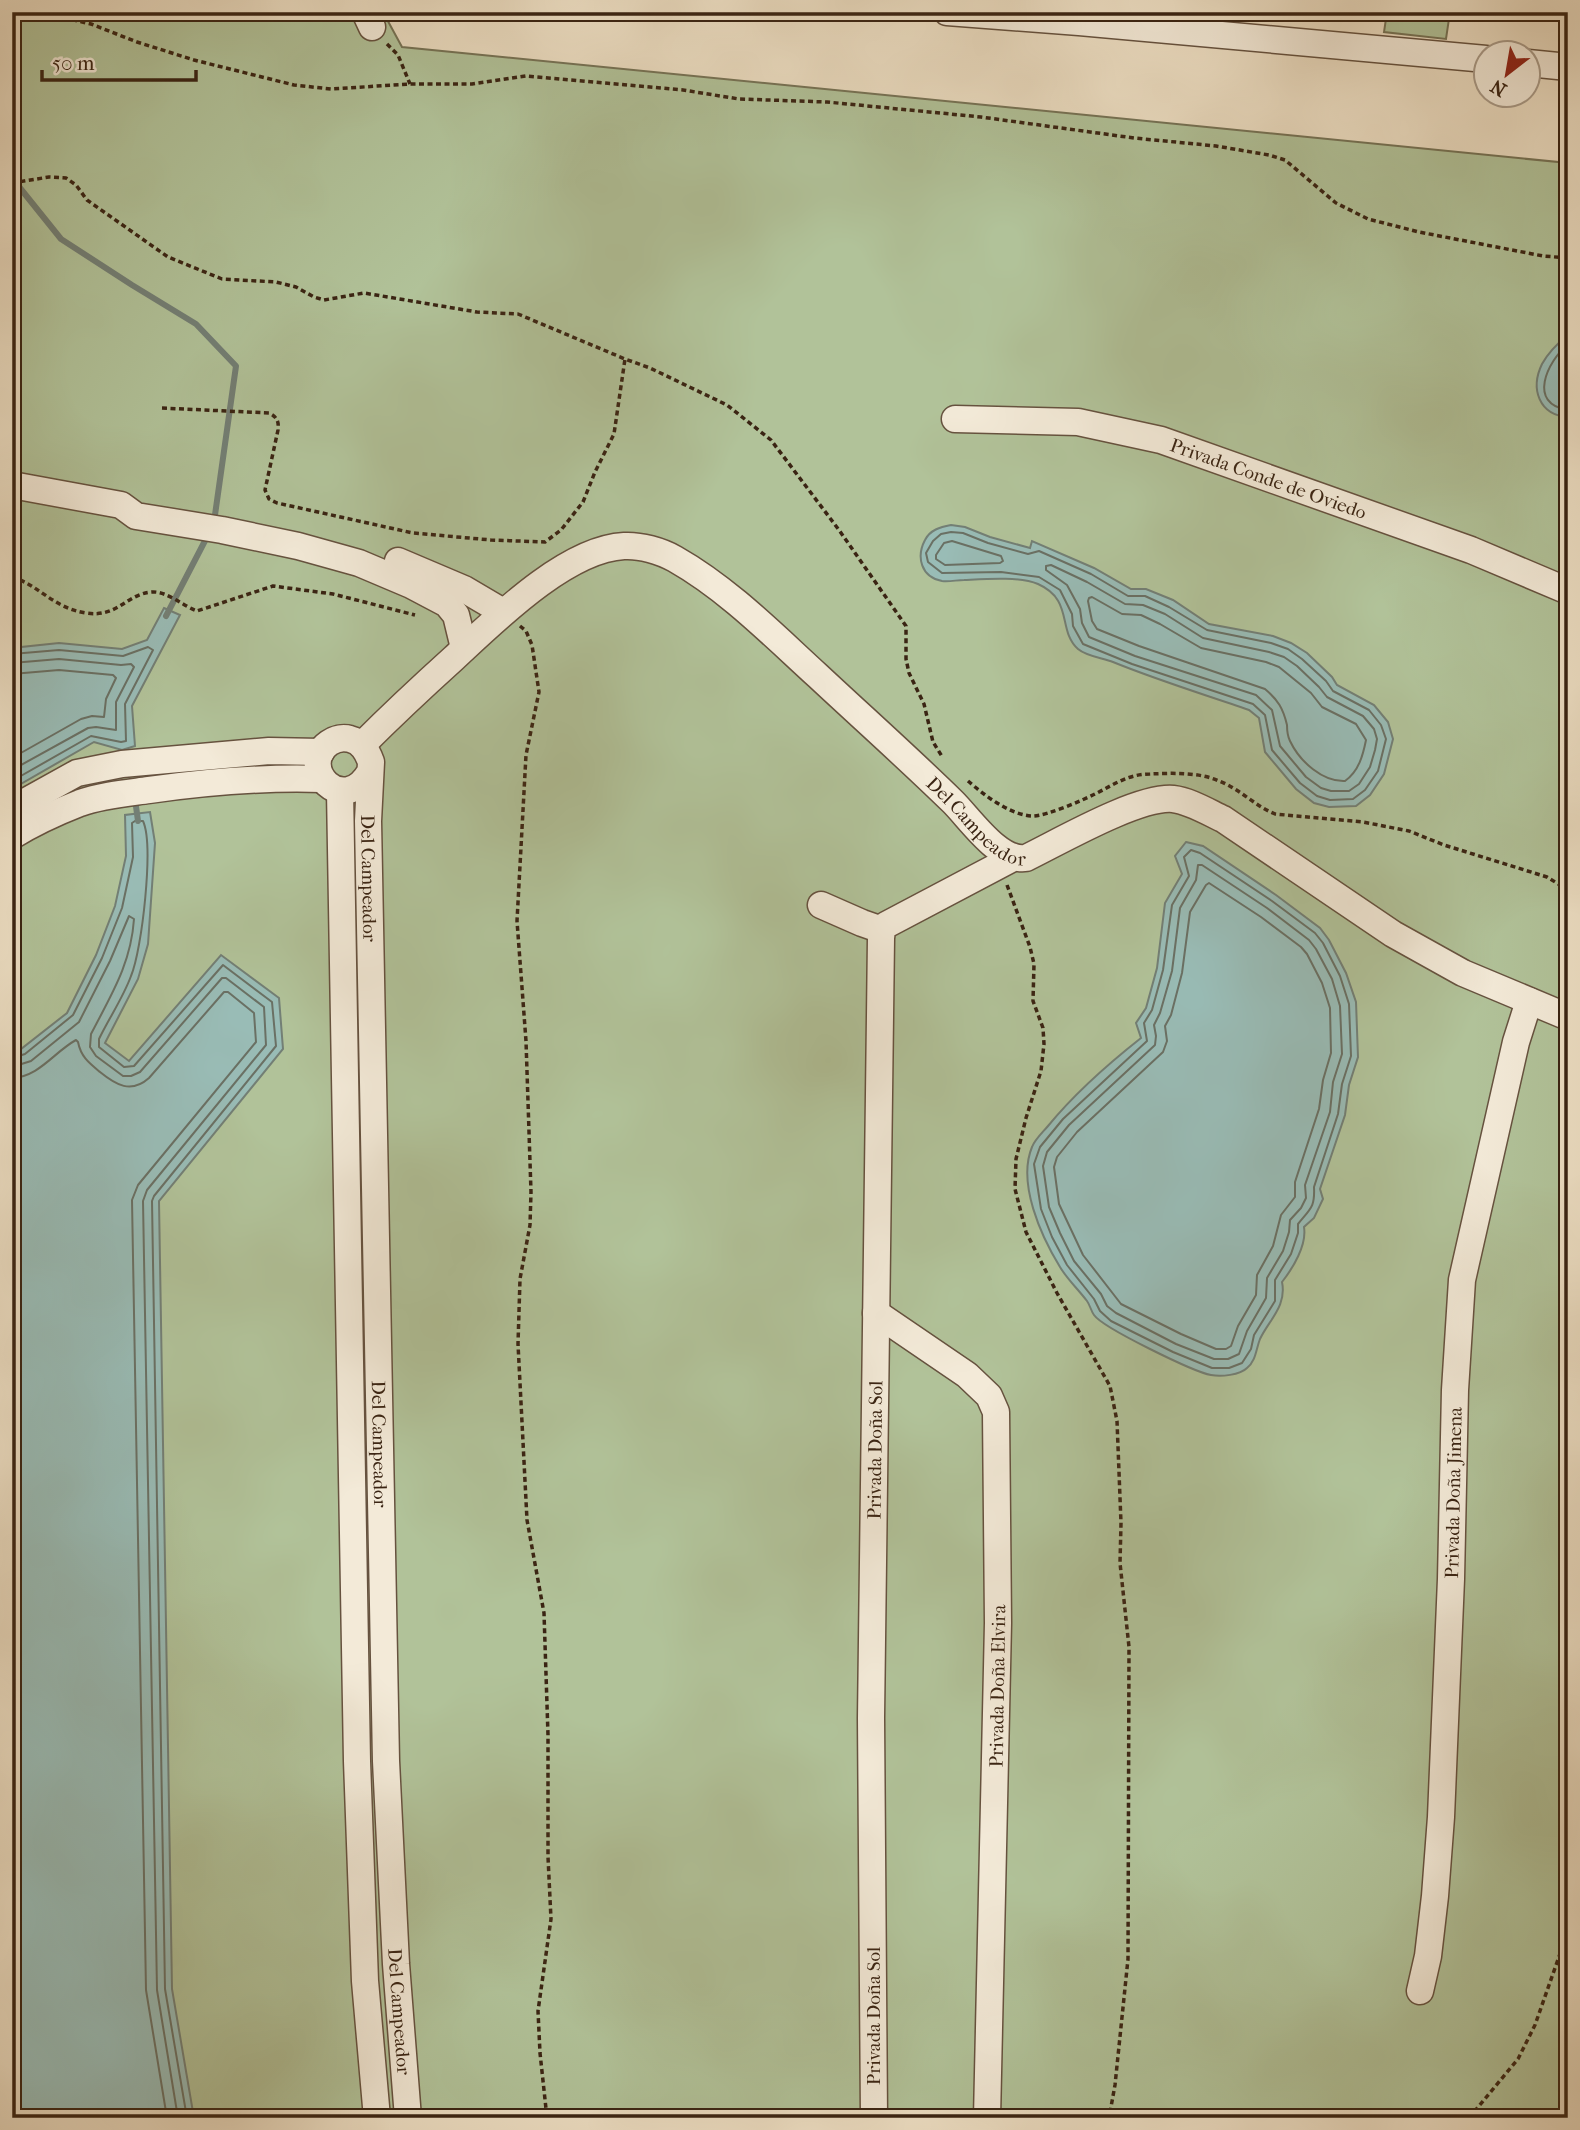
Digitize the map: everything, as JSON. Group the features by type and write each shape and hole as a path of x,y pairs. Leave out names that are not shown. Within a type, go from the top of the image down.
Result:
{"street":[{"path":"947,12 1154,21 1472,58"},
{"path":"1542,64 1568,67"},
{"name":"Privada Conde de Oviedo","path":"955,419 1078,422 1161,440 1471,550 1568,591"},
{"path":"12,485 121,505 138,500 188,517 223,523 302,530 363,549 464,589 496,619"},
{"path":"223,523 359,563 411,585 447,604 456,615 464,649"},
{"name":"Del Campeador","path":"408,2118 397,1978 386,1761 368,835 371,762 362,745 496,619 558,571 597,551 624,545 644,548 672,557 696,572 752,616 953,802 998,849 1005,862 1026,858 1142,804 1173,799 1223,819 1405,940 1462,973 1568,1017"},
{"path":"12,809 77,773 122,764 270,751 321,752 327,744 345,738 362,745"},
{"name":"Del Campeador","path":"321,752 318,770 331,785 353,790 363,783 370,772"},
{"path":"12,836 82,802 119,794 191,784 282,778 331,785"},
{"name":"Del Campeador","path":"331,785 345,1140 365,1981 377,2118"},
{"path":"821,905 883,930 886,925 1005,862"},
{"name":"Privada Doña Sol","path":"874,2118 871,1718 883,930"},
{"name":"Privada Doña Jimena","path":"1419,1991 1435,1896 1441,1817 1451,1578 1455,1390 1462,1280 1516,1042 1529,1001"},
{"path":"345,1140 374,1140"},
{"name":"Privada Doña Elvira","path":"876,1313 967,1376 989,1396 996,1412 998,1623 987,2118"},
{"path":"351,1450 380,1452"},
{"path":"358,1761 386,1761"}],"path":[{"path":"39,12 91,24 184,57 294,85 331,89 410,84 472,84 526,76 683,90 739,99 827,102 981,117 1134,138 1216,146 1285,160 1336,203 1368,219 1419,232 1543,256 1568,258"},
{"path":"368,20 398,55 410,84"},
{"path":"12,183 49,177 66,178 76,185 87,200 168,257 222,279 286,284 324,300 364,293 477,312 518,314 662,373 727,404 771,440 839,530 906,626 905,659 909,673 924,704 933,741 945,760"},
{"path":"162,408 269,413 278,420 265,490 269,499 277,503 391,530 491,540 545,542 561,530 590,489 595,472 614,434 625,359"},
{"path":"12,577 65,608 87,613 105,614 153,592 164,594 197,611 273,586 333,594 421,616"},
{"path":"496,619 526,631 532,645 539,692 526,755 517,921 526,1041 531,1192 530,1225 520,1279 518,1344 527,1520 544,1613 551,1919 538,2011 547,2118"},
{"path":"1005,862 1006,884 1034,964 1033,1000 1043,1028 1044,1044 1041,1071 1016,1159 1015,1189 1026,1232 1110,1386 1116,1421 1121,1523 1120,1563 1129,1647 1128,1959 1109,2118"},
{"path":"1469,2118 1518,2059 1535,2025 1568,1931"}],"green space":[{"path":"12,12 383,12 402,47 1568,163 1568,2118 12,2118"},
{"path":"1387,12 1450,12 1446,39 1384,32"}],"water":[{"path":"1568,335 1568,417 1558,415 1544,406 1537,391 1537,383 1544,360"},
{"path":"951,525 1030,548 1032,541 1094,568 1131,589 1146,589 1173,600 1209,624 1273,636 1291,643 1307,653 1337,685 1374,705 1388,722 1393,739 1384,774 1370,795 1356,806 1329,807 1314,803 1296,789 1265,752 1259,718 1249,710 1081,651 1068,633 1056,598 1038,584 1012,579 945,581 929,575 922,565 922,546 930,534"},
{"path":"164,608 180,615 132,706 135,746 122,750 94,742 12,789 12,648 59,643 122,649 147,640"},
{"path":"150,812 155,843 148,944 138,979 105,1043 129,1061 221,955 279,998 283,1049 159,1201 172,1989 194,2118 12,2118 12,1052 21,1049 67,1013 96,955 115,906 126,856 125,815"},
{"path":"1186,842 1203,846 1320,928 1346,973 1356,1002 1358,1057 1349,1085 1345,1115 1320,1189 1323,1199 1314,1218 1304,1227 1301,1249 1282,1282 1280,1306 1260,1339 1252,1362 1244,1370 1225,1376 1201,1372 1169,1358 1130,1339 1094,1315 1087,1301 1063,1271 1046,1240 1033,1209 1027,1177 1032,1147 1039,1136 1081,1091 1141,1038 1136,1023 1146,1008 1157,968 1165,903 1182,874 1175,856"}],"waterway":[{"path":"12,178 61,239 196,324 236,366 214,522"},
{"path":"166,616 208,535"},
{"path":"135,799 138,821"}]}
